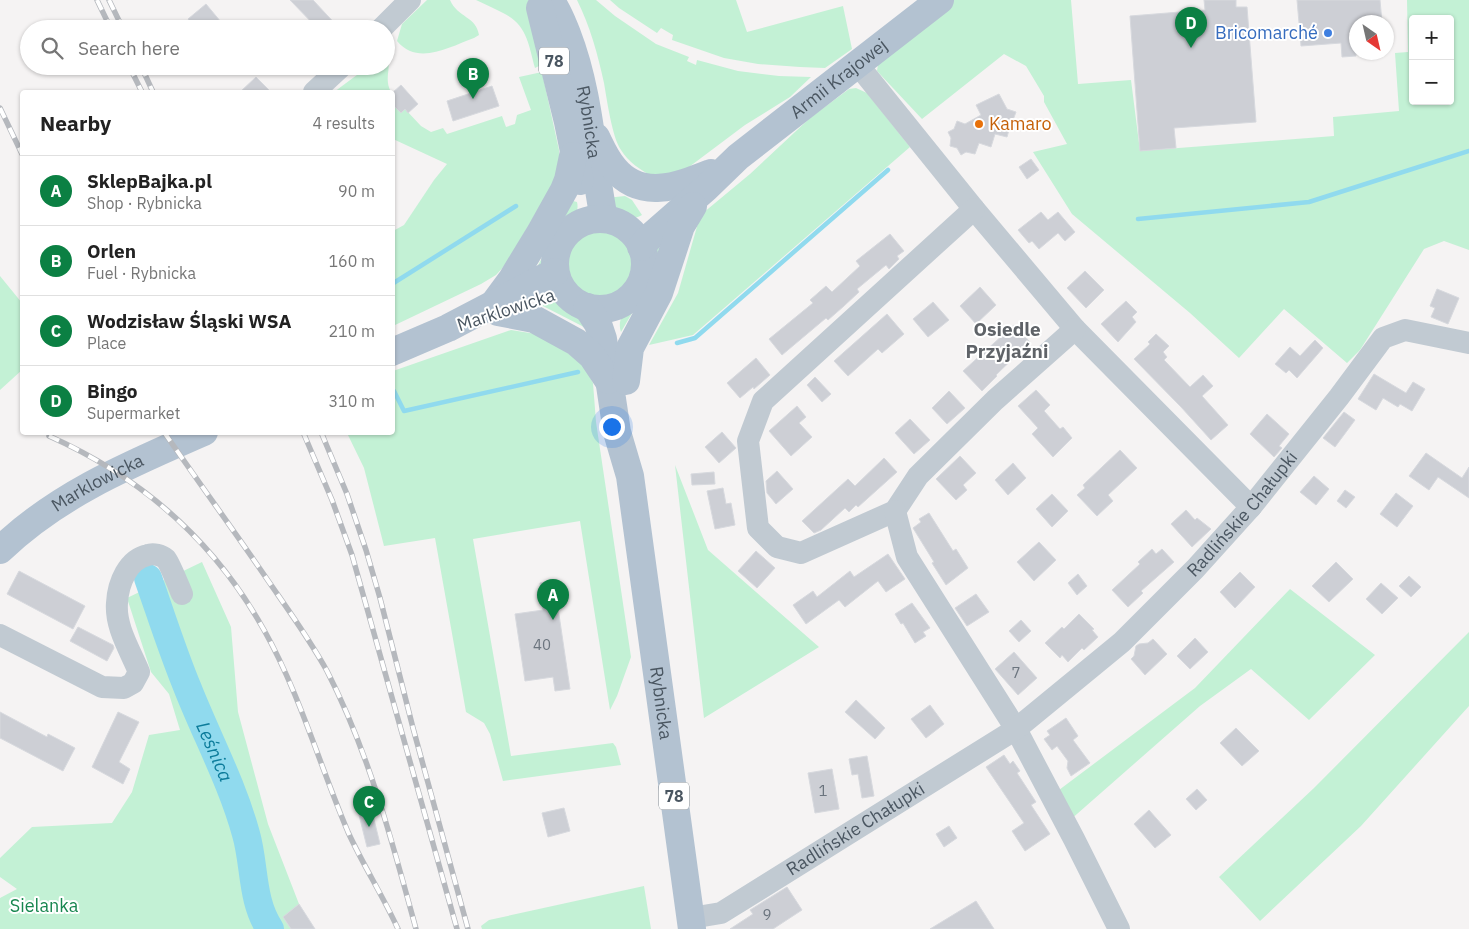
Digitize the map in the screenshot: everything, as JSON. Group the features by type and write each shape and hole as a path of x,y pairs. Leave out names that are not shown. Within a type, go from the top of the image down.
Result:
{"main road":[{"name":"Rybnicka","path":"540,0 574,149 614,229"},
{"name":"Rybnicka","path":"550,0 557,8 573,49 614,229"},
{"name":"Armii Krajowej","path":"614,229 652,215 708,181 940,0"},
{"path":"590,127 616,170 627,179 640,185 649,188 667,188 708,181"},
{"path":"574,149 568,180 564,190 496,307 534,319 576,342 618,382 630,348 659,293 681,226 708,181"},
{"path":"560,282 555,256 560,243 570,231 614,229"},
{"name":"78","path":"614,229 644,260 642,279 633,294 622,303"},
{"name":"78","path":"560,282 575,302 587,307"},
{"name":"Marklowicka","path":"395,351 496,307 560,282"},
{"name":"Rybnicka","path":"622,303 616,322 618,382 616,432 630,476 691,924"},
{"path":"587,307 607,308 622,303"},
{"name":"Rybnicka","path":"587,307 598,324 618,382"},
{"name":"Marklowicka","path":"0,550 30,523 92,483 197,435"}],"street":[{"path":"390,20 410,0"},
{"path":"858,64 974,209 1075,329 1251,507"},
{"path":"316,90 332,75"},
{"path":"974,209 763,401 748,441 758,528 777,547 801,553 895,511 918,476 995,400 1075,329"},
{"name":"Radlińskie Chałupki","path":"691,924 720,913 1016,729 1122,642 1195,569 1251,507 1339,398 1383,338 1405,330 1469,343"},
{"path":"895,511 907,558 1016,729 1119,929"},
{"path":"0,635 102,687 124,688 134,684 139,672 119,626 117,603 120,588 128,568 140,556 154,553 166,559 182,594"}],"green space":[{"path":"427,0 450,0 457,10 471,20 479,35 434,52 414,52 405,48 397,41 402,24"},
{"path":"476,0 528,0 532,11 541,65 535,68 529,44 518,24 505,14"},
{"path":"577,0 596,0 615,16 656,44 689,57 687,61 696,65 697,60 738,71 779,76 811,77 790,97 745,125 681,173 653,177 631,162 618,144 612,128 596,51"},
{"path":"610,0 736,0 747,32 843,6 852,49 825,68 758,64 724,58 672,40 673,35 661,28 657,33"},
{"path":"953,0 1071,0 1078,84 1131,80 1140,151 1334,136 1333,117 1399,111 1395,53 1408,52 1407,0 1469,0 1469,250 1444,241 1424,249 1360,350 1347,363 1284,309 1239,358 1190,313 1072,214 1033,152 1067,144 1044,102 1044,96 1026,66 1004,54 922,119 877,71 879,58"},
{"path":"542,72 559,150 559,174 506,264 496,275 395,325 395,230 404,225 447,164 395,140 395,107 401,113 405,109 421,126 431,132 443,128 447,134 502,116 506,127 515,124 517,115 531,110 519,77"},
{"path":"357,75 388,75 390,90 337,90"},
{"path":"856,88 867,93 910,147 693,335 649,345 678,293 698,223 703,213 750,174 810,118 849,89"},
{"path":"625,196 632,200 642,215 636,218 625,217 616,212 606,198"},
{"path":"573,201 577,202 578,208 574,217 556,238 546,265 537,267"},
{"path":"600,228 614,231 626,238 633,250 636,264 633,278 626,290 614,297 600,300 586,297 574,290 567,278 564,264 567,250 574,238 586,231"},
{"path":"661,242 649,284 621,332 621,318 624,312 647,281 650,270 651,250"},
{"path":"0,276 20,301 20,372 0,390"},
{"path":"548,299 565,301 582,312 594,336 582,326 541,305 540,301"},
{"path":"511,330 536,334 568,353 584,366 593,383 596,422 631,657 610,710 580,521 473,539 511,756 613,743 621,765 503,781 490,734 484,723 466,712 435,538 384,546 364,468 348,435 395,435 395,370"},
{"path":"675,465 708,550 819,647 704,718"},
{"name":"Sielanka","path":"202,562 231,627 238,712 268,824 299,904 283,917 291,929 0,929 0,898 17,889 0,877 0,858 32,827 112,823 132,792 149,735 180,730 169,694 151,672 127,598"},
{"path":"1290,589 1375,655 1309,720 1251,669 1200,706 1069,821 1055,793 1195,688"},
{"path":"1469,632 1469,706 1361,826 1260,921 1219,877 1314,788"},
{"path":"644,886 651,929 482,929 481,926 489,920"}],"building":[{"path":"290,0 313,0 332,20 309,20"},
{"path":"1204,0 1236,0 1236,7 1247,7 1256,122 1174,128 1176,148 1140,151 1130,16 1205,10"},
{"name":"Bricomarché","path":"1297,0 1380,0 1381,15 1349,15 1349,56 1342,57 1341,43 1301,46"},
{"path":"206,4 219,20 189,20"},
{"path":"256,77 269,90 242,90"},
{"path":"401,85 418,104 408,113 405,109 401,113 395,107 395,90"},
{"path":"492,86 499,106 453,121 447,101"},
{"path":"999,94 1007,109 1016,112 1013,120 1016,127 1009,130 1007,137 995,134 991,147 979,143 975,154 966,152 961,155 957,148 950,146 951,138 948,132 954,129 957,121 965,124 981,115 976,105"},
{"path":"1031,159 1039,170 1027,179 1019,167"},
{"path":"1041,212 1048,220 1058,212 1075,232 1065,241 1058,233 1039,249 1032,241 1029,243 1018,230"},
{"path":"890,234 904,251 897,256 899,259 889,269 886,265 857,289 859,292 828,320 826,318 782,355 769,339 813,303 810,300 826,286 832,292 860,266 856,261"},
{"path":"1085,271 1104,290 1086,308 1067,288"},
{"path":"980,287 996,305 976,324 960,306"},
{"path":"1437,289 1459,298 1448,324 1431,317 1435,308 1430,306"},
{"path":"1126,301 1137,312 1132,317 1136,322 1118,342 1101,324"},
{"path":"933,302 949,320 928,337 913,319"},
{"path":"887,314 904,334 882,353 878,349 848,376 834,361"},
{"path":"1014,325 1030,342 982,391 963,371"},
{"path":"1156,334 1169,346 1163,352 1167,357 1164,360 1190,387 1203,375 1213,386 1202,396 1228,425 1211,440 1134,359 1150,344 1148,342"},
{"path":"1315,340 1323,348 1297,378 1289,370 1286,373 1275,364 1290,347 1300,356"},
{"path":"756,358 770,375 740,398 727,383"},
{"path":"1374,374 1406,393 1413,382 1425,389 1412,411 1400,404 1398,407 1383,398 1376,410 1358,399"},
{"path":"815,377 831,394 822,402 807,385"},
{"path":"1036,390 1050,405 1044,411 1060,429 1063,427 1072,438 1053,457 1032,434 1038,428 1018,406"},
{"path":"949,391 965,408 947,424 932,408"},
{"path":"797,406 806,417 799,423 812,437 791,456 769,431"},
{"path":"1344,412 1355,420 1335,447 1323,438"},
{"path":"1267,414 1289,434 1279,446 1282,448 1274,457 1250,434"},
{"path":"910,419 930,440 914,454 895,433"},
{"path":"722,432 736,448 719,463 705,447"},
{"path":"1120,450 1137,468 1108,495 1113,501 1097,516 1077,495 1085,488 1083,485"},
{"path":"1426,453 1462,478 1469,467 1469,498 1438,477 1429,490 1409,476"},
{"path":"960,456 976,473 963,485 967,490 956,500 936,479"},
{"path":"884,458 897,472 858,507 856,505 849,512 845,508 821,530 814,533 802,521 848,479 855,486"},
{"path":"1013,463 1026,478 1008,495 995,480"},
{"path":"777,471 793,489 776,504 767,493 766,481"},
{"path":"714,472 715,484 692,485 691,474"},
{"path":"1314,476 1329,489 1316,505 1300,492"},
{"path":"723,488 726,504 731,503 735,525 715,529 707,491"},
{"path":"1345,490 1355,497 1346,508 1337,501"},
{"path":"1396,493 1413,506 1397,527 1380,514"},
{"path":"1052,494 1068,511 1052,527 1036,509"},
{"path":"1186,510 1195,520 1197,518 1211,529 1192,547 1171,524"},
{"path":"929,513 953,551 956,549 968,568 946,585 913,528 921,522 919,519"},
{"path":"1039,542 1056,560 1034,581 1017,562"},
{"path":"1152,549 1156,554 1162,549 1174,562 1141,591 1143,593 1128,607 1112,590 1140,564 1138,562"},
{"path":"756,551 775,568 757,588 738,571"},
{"path":"888,554 905,579 886,592 878,581 845,607 839,600 806,624 793,605 813,591 817,597 850,571 854,577"},
{"path":"1336,562 1353,579 1329,602 1312,586"},
{"path":"19,571 85,606 73,629 7,594"},
{"path":"1240,572 1255,587 1235,608 1220,592"},
{"path":"1078,574 1087,586 1077,595 1068,583"},
{"path":"1409,576 1421,587 1411,597 1399,586"},
{"path":"554,581 570,689 555,691 553,677 525,681 515,614 543,610 540,583"},
{"path":"1381,583 1398,598 1382,614 1366,599"},
{"path":"976,594 989,612 967,626 955,608"},
{"path":"912,603 930,628 923,632 926,636 915,643 895,614"},
{"path":"1079,614 1094,629 1092,630 1098,637 1084,650 1082,648 1068,662 1062,655 1060,658 1045,643 1062,627 1064,629"},
{"path":"1021,620 1031,631 1019,642 1009,631"},
{"path":"78,627 113,645 114,648 107,661 70,641"},
{"path":"1195,638 1208,652 1190,669 1177,656"},
{"path":"1153,639 1167,654 1145,675 1131,659 1134,656 1136,646 1148,643"},
{"path":"1014,652 1037,678 1018,695 995,669"},
{"path":"856,700 885,728 875,739 845,712"},
{"path":"930,705 944,724 926,738 911,719"},
{"path":"0,712 47,737 48,734 75,748 63,771 0,738"},
{"path":"118,712 139,722 119,762 130,769 123,784 92,767"},
{"path":"1066,718 1078,736 1073,740 1090,763 1071,776 1067,768 1068,761 1057,746 1052,750 1044,739 1050,735 1047,731"},
{"path":"1236,728 1259,751 1242,766 1220,743"},
{"path":"1004,755 1010,764 1013,761 1020,771 1017,773 1036,802 1031,805 1050,834 1025,851 1012,831 1024,823 986,767"},
{"path":"867,756 874,796 862,798 858,774 852,775 849,759"},
{"path":"832,769 839,809 815,813 808,773"},
{"path":"1197,789 1207,800 1196,810 1186,799"},
{"path":"371,807 380,844 367,847 358,811"},
{"path":"564,808 570,831 548,837 542,813"},
{"path":"1149,810 1171,835 1155,848 1134,824"},
{"path":"949,826 957,838 944,847 936,834"},
{"path":"787,887 802,910 773,929 730,929 753,914 750,910"},
{"path":"976,901 994,929 930,929"},
{"path":"299,904 315,929 291,929 283,917"}],"waterway":[{"path":"1138,219 1309,202 1469,151"},
{"path":"677,343 695,338 888,170"},
{"path":"395,282 516,206"},
{"path":"395,393 404,411 578,372"},
{"name":"Leśnica","path":"148,578 172,648 195,707 227,778 240,815 249,846 256,895 270,929"}],"railway":[{"path":"97,0 107,20"},
{"path":"109,0 119,20"},
{"path":"134,75 141,90"},
{"path":"145,75 152,90"},
{"path":"0,108 20,150"},
{"path":"166,435 292,615 327,671 342,702 367,765 388,830 416,929"},
{"path":"304,435 332,500 352,555 457,929"},
{"path":"322,435 347,494 366,550 468,929"},
{"path":"49,436 83,452 145,492 173,515 223,568 244,598 277,654 299,704 348,832 398,929"}],"place":[{"name":"Bricomarché","path":"1328,33"},
{"name":"Bingo","path":"1191,48"},
{"name":"Orlen","path":"473,99"},
{"name":"Kamaro","path":"979,124"},
{"name":"SklepBajka.pl","path":"553,620"},
{"name":"Wodzisław Śląski WSA","path":"369,827"}],"district":[{"name":"Osiedle Przyjaźni","path":"1007,340"}]}
